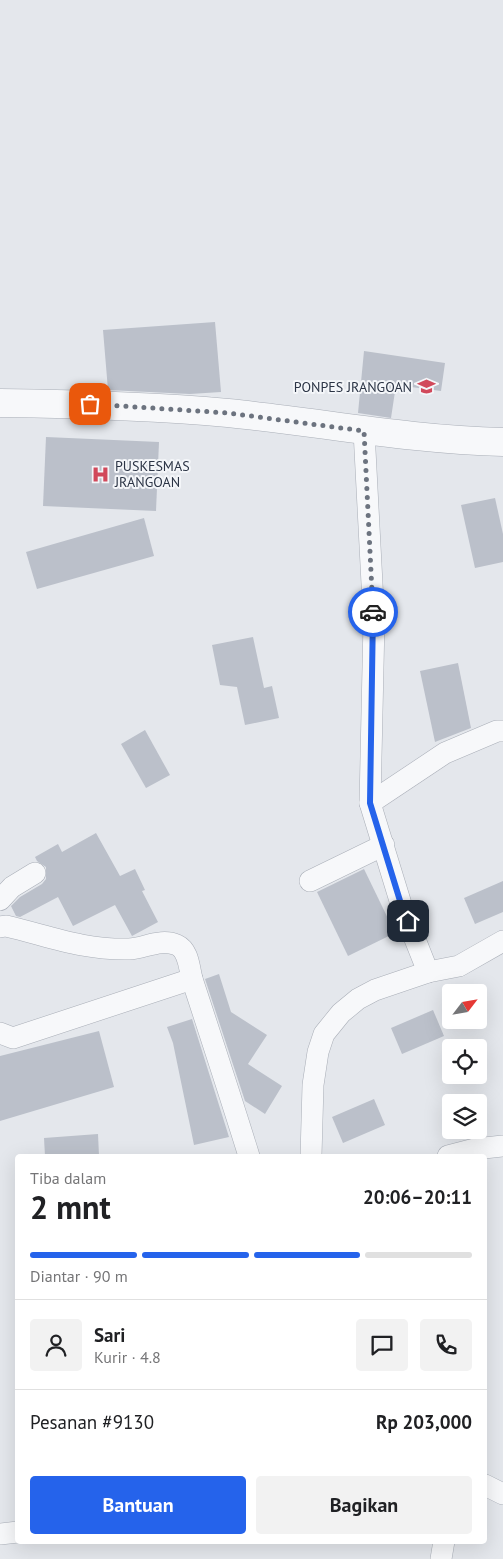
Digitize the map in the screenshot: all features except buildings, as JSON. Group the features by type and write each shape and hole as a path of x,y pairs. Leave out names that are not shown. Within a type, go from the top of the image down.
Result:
{"street":[{"path":"0,403 108,405 228,413 364,431 476,442 503,442"},
{"path":"364,431 374,622 370,803 401,904 428,972"},
{"path":"370,803 445,753 497,731 503,731"},
{"path":"310,881 384,845"},
{"path":"0,900 12,887 35,873"},
{"path":"0,927 6,926 76,945 94,947 130,949 164,942 179,946 187,956 192,979 225,1077 247,1154"},
{"path":"312,1154 313,1085 318,1052 324,1034 341,1013 358,1000 385,986 428,972 459,966 503,941"},
{"path":"0,1033 13,1038 192,979"},
{"path":"455,1154 474,1149 503,1146"},
{"path":"487,1486 503,1494"},
{"path":"0,1534 15,1532"},
{"path":"441,1559 444,1544"}],"way so far":[{"path":"90,404 228,413 364,431 373,612"}],"place":[{"name":"PONPES JRANGOAN","path":"426,387"},
{"name":"PUSKESMAS JRANGOAN","path":"101,474"}],"route":[{"path":"373,612 370,803 408,921"}]}
